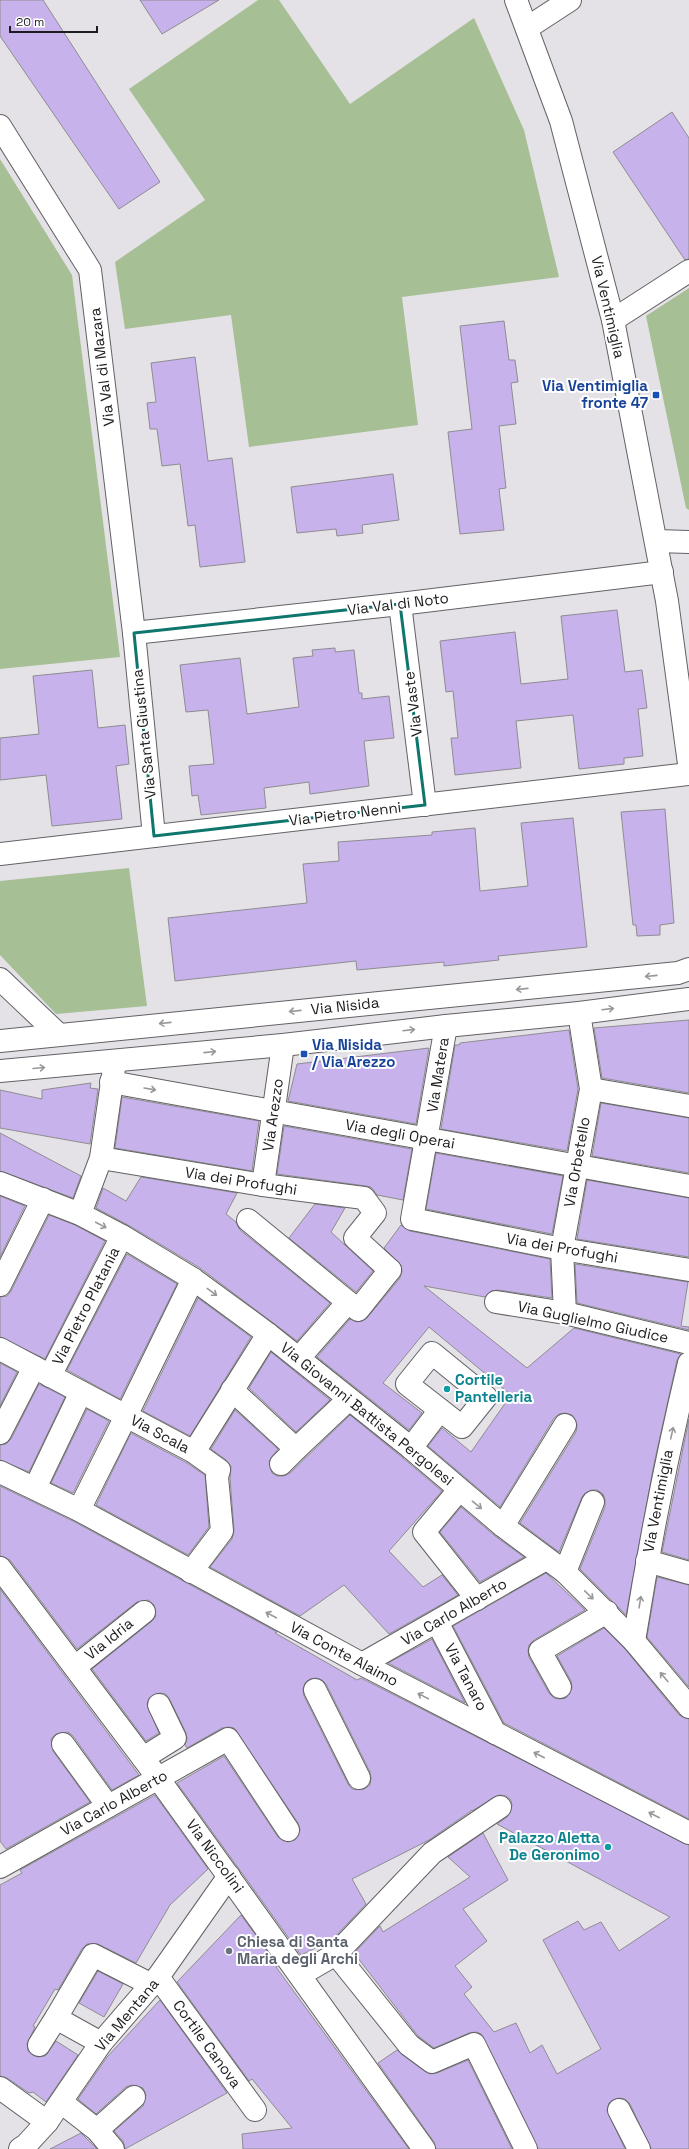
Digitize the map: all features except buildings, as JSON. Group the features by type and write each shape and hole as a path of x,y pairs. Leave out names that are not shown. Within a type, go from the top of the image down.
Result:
{"street":[{"name":"Via Ventimiglia","path":"516,0 563,127 613,320 684,684 689,764"},
{"path":"527,28 570,0"},
{"name":"Via Val di Mazara","path":"0,126 90,270 134,633"},
{"path":"613,320 689,271"},
{"path":"656,542 689,542"},
{"name":"Via Val di Noto","path":"134,633 400,604 662,572"},
{"name":"Via Vaste","path":"400,604 425,805"},
{"name":"Via Santa Giustina","path":"134,633 154,836"},
{"name":"Via Pietro Nenni","path":"0,854 689,774"},
{"name":"Via Nisida","path":"0,1040 678,973 689,969"},
{"path":"0,979 58,1034"},
{"name":"Via Nisida","path":"0,1071 113,1071 283,1045 446,1026 579,1013 689,999"},
{"name":"Via Orbetello","path":"565,1313 562,1249 591,1089 579,1013"},
{"name":"Via Matera","path":"412,1218 446,1026"},
{"name":"Via Arezzo","path":"263,1184 283,1045"},
{"path":"80,1214 101,1158 113,1071"},
{"name":"Via degli Operai","path":"113,1071 273,1112 689,1186"},
{"path":"591,1089 689,1106"},
{"name":"Via dei Profughi","path":"101,1158 263,1184 364,1198 375,1214 355,1238 390,1270 358,1310 348,1302"},
{"name":"Via Giovanni Battista Pergolesi","path":"0,1184 80,1214 122,1236 193,1279 268,1334 411,1448 503,1526 565,1572 607,1612 634,1641 689,1707"},
{"path":"0,1285 43,1200"},
{"name":"Via dei Profughi","path":"412,1218 562,1249 689,1270"},
{"path":"248,1220 348,1302 299,1358"},
{"name":"Via Pietro Platania","path":"0,1433 42,1371 122,1236"},
{"path":"79,1510 193,1279"},
{"name":"Via Guglielmo Giudice","path":"496,1302 565,1313 689,1342"},
{"path":"194,1452 268,1334"},
{"name":"Via Scala","path":"0,1349 194,1452 219,1470 217,1478 222,1531 191,1572"},
{"name":"Via Ventimiglia","path":"634,1641 647,1560 670,1441 689,1363"},
{"path":"232,1390 296,1449"},
{"path":"35,1488 81,1392"},
{"path":"281,1464 348,1398"},
{"path":"411,1448 440,1410"},
{"path":"503,1526 565,1425"},
{"name":"Via Conte Alaimo","path":"0,1472 79,1510 362,1664 689,1833"},
{"path":"459,1490 424,1532 477,1599"},
{"path":"565,1572 593,1502"},
{"name":"Via Carlo Alberto","path":"362,1664 546,1559"},
{"path":"647,1560 689,1573"},
{"name":"Via Niccolini","path":"0,1568 158,1778 424,2149"},
{"name":"Via Idria","path":"75,1667 144,1612"},
{"path":"560,1687 540,1651 607,1612"},
{"name":"Via Tanaro","path":"437,1622 495,1733"},
{"path":"315,1690 359,1778"},
{"path":"143,1758 175,1738 159,1705"},
{"name":"Via Carlo Alberto","path":"2,1862 108,1806 228,1738 288,1830"},
{"path":"63,1744 108,1806"},
{"path":"300,1975 336,1954 432,1853 500,1807"},
{"name":"Via Mentana","path":"30,2146 101,2043 155,1981 229,1876"},
{"path":"336,1954 409,2045 432,2062 474,2044 526,2149"},
{"path":"39,2045 93,1955 155,1981"},
{"name":"Cortile Canova","path":"155,1981 255,2110"},
{"path":"56,2018 101,2043"},
{"path":"0,2088 48,2122"},
{"path":"97,2130 134,2097"},
{"path":"61,2102 97,2130 113,2149"},
{"path":"619,2110 639,2149"}],"highlighted area":[{"path":"400,604 425,805 154,836 134,633"}],"green space":[{"path":"258,0 279,0 350,104 474,18 524,130 559,277 402,297 418,425 249,447 231,315 125,329 115,262 205,200 129,89"},
{"path":"0,159 72,275 120,657 0,669"},
{"path":"689,288 689,510 686,508 646,316"},
{"path":"129,868 147,1006 56,1014 0,955 0,881"}],"place":[{"name":"Via Ventimiglia fronte 47","path":"656,395"},
{"name":"Via Nisida / Via Arezzo","path":"304,1054"},
{"name":"Cortile Pantelleria","path":"447,1389"},
{"name":"Palazzo Aletta De Geronimo","path":"608,1847"},
{"name":"Chiesa di Santa Maria degli Archi","path":"229,1951"}]}
